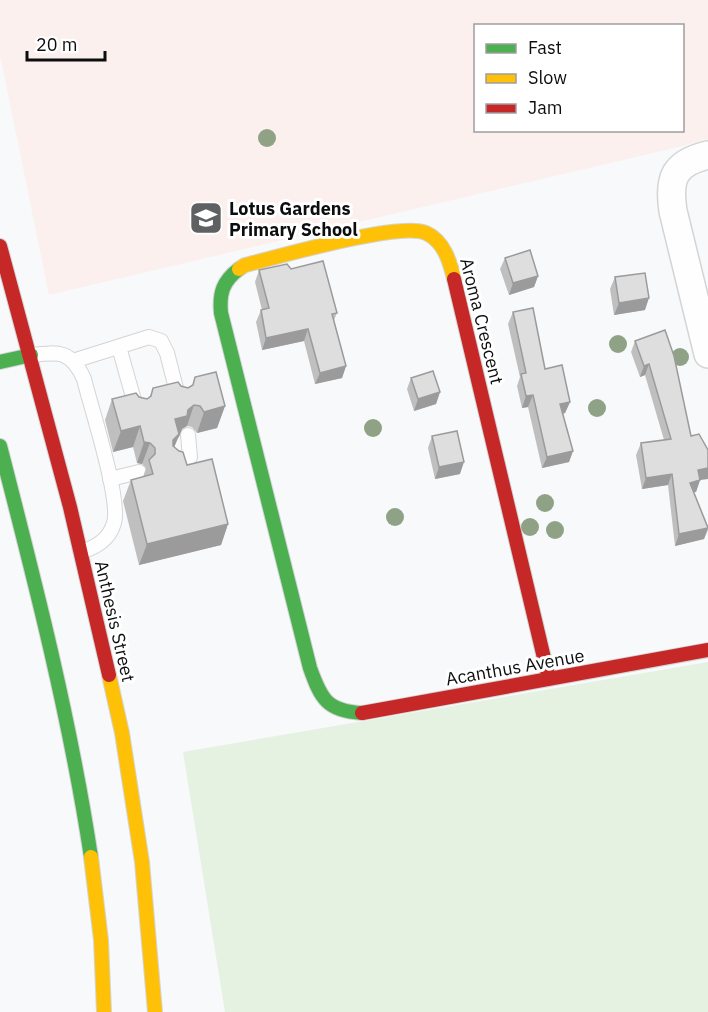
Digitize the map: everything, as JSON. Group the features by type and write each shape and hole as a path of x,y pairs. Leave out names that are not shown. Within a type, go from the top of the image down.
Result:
{"street":[{"path":"708,155 694,158 681,166 673,178 670,191 708,354"},
{"name":"Aroma Crescent","path":"330,706 317,688 310,668 220,314 219,298 223,283 245,265 385,232 408,229 427,231 440,242 449,259 549,679"},
{"name":"Anthesis Street","path":"0,246 31,355 109,668 126,752 144,884 156,1012"},
{"path":"0,362 31,355"},
{"path":"0,446 59,682 92,860 104,1012"},
{"name":"Acanthus Avenue","path":"330,706 342,712 364,713 708,650"}],"lane":[{"path":"74,361 149,337 161,341 167,353 179,400"},
{"path":"119,347 137,411"},
{"path":"31,355 59,352 74,361 84,379 110,479 114,522 109,535 96,547 81,552"},
{"path":"174,464 186,461 190,457 188,435"},
{"path":"110,479 139,472"}],"shaded area":[{"name":"Lotus Gardens Primary School","path":"0,0 708,0 708,140 49,295 0,55"}],"green space":[{"path":"708,662 708,1012 225,1012 183,752"}],"building":[{"path":"530,250 538,276 513,283 505,258"},
{"path":"323,261 337,313 332,314 346,366 320,373 308,329 266,338 261,310 269,308 259,270 287,264 291,269"},
{"path":"645,273 649,298 619,303 615,277"},
{"path":"533,308 545,369 562,365 570,402 560,404 573,451 547,457 533,395 526,396 521,374 526,373 513,312"},
{"path":"665,330 674,356 691,436 699,434 708,450 708,468 698,470 700,480 690,483 708,528 679,534 672,474 646,478 641,443 671,439 649,364 644,366 635,341"},
{"path":"433,371 440,392 418,399 411,378"},
{"path":"216,372 225,406 204,412 200,406 194,405 188,410 187,416 175,419 179,434 173,440 173,446 183,452 187,465 212,459 228,524 147,544 131,480 153,474 149,460 155,454 155,448 150,443 144,442 140,426 121,431 112,399 136,393 139,397 147,399 151,396 153,388 178,382 181,386 188,388 193,385 195,377"},
{"path":"457,431 464,462 439,467 432,436"}],"traffic: fast":[{"path":"239,269 229,278 223,288 221,313 310,668 318,688 327,701 341,709 362,713"},
{"path":"0,362 31,355"},
{"path":"0,446 39,599 62,702 91,857"}],"traffic: slow":[{"path":"239,269 245,265 338,241 412,231 426,233 437,241 448,259 454,279"},
{"path":"109,675 122,733 142,862 155,1012"},
{"path":"91,857 101,940 104,1012"}],"traffic: jam":[{"path":"0,246 70,507 109,675"},
{"path":"454,279 549,679"},
{"path":"362,713 708,650"}],"place":[{"name":"Lotus Gardens Primary School","path":"206,218"}]}
